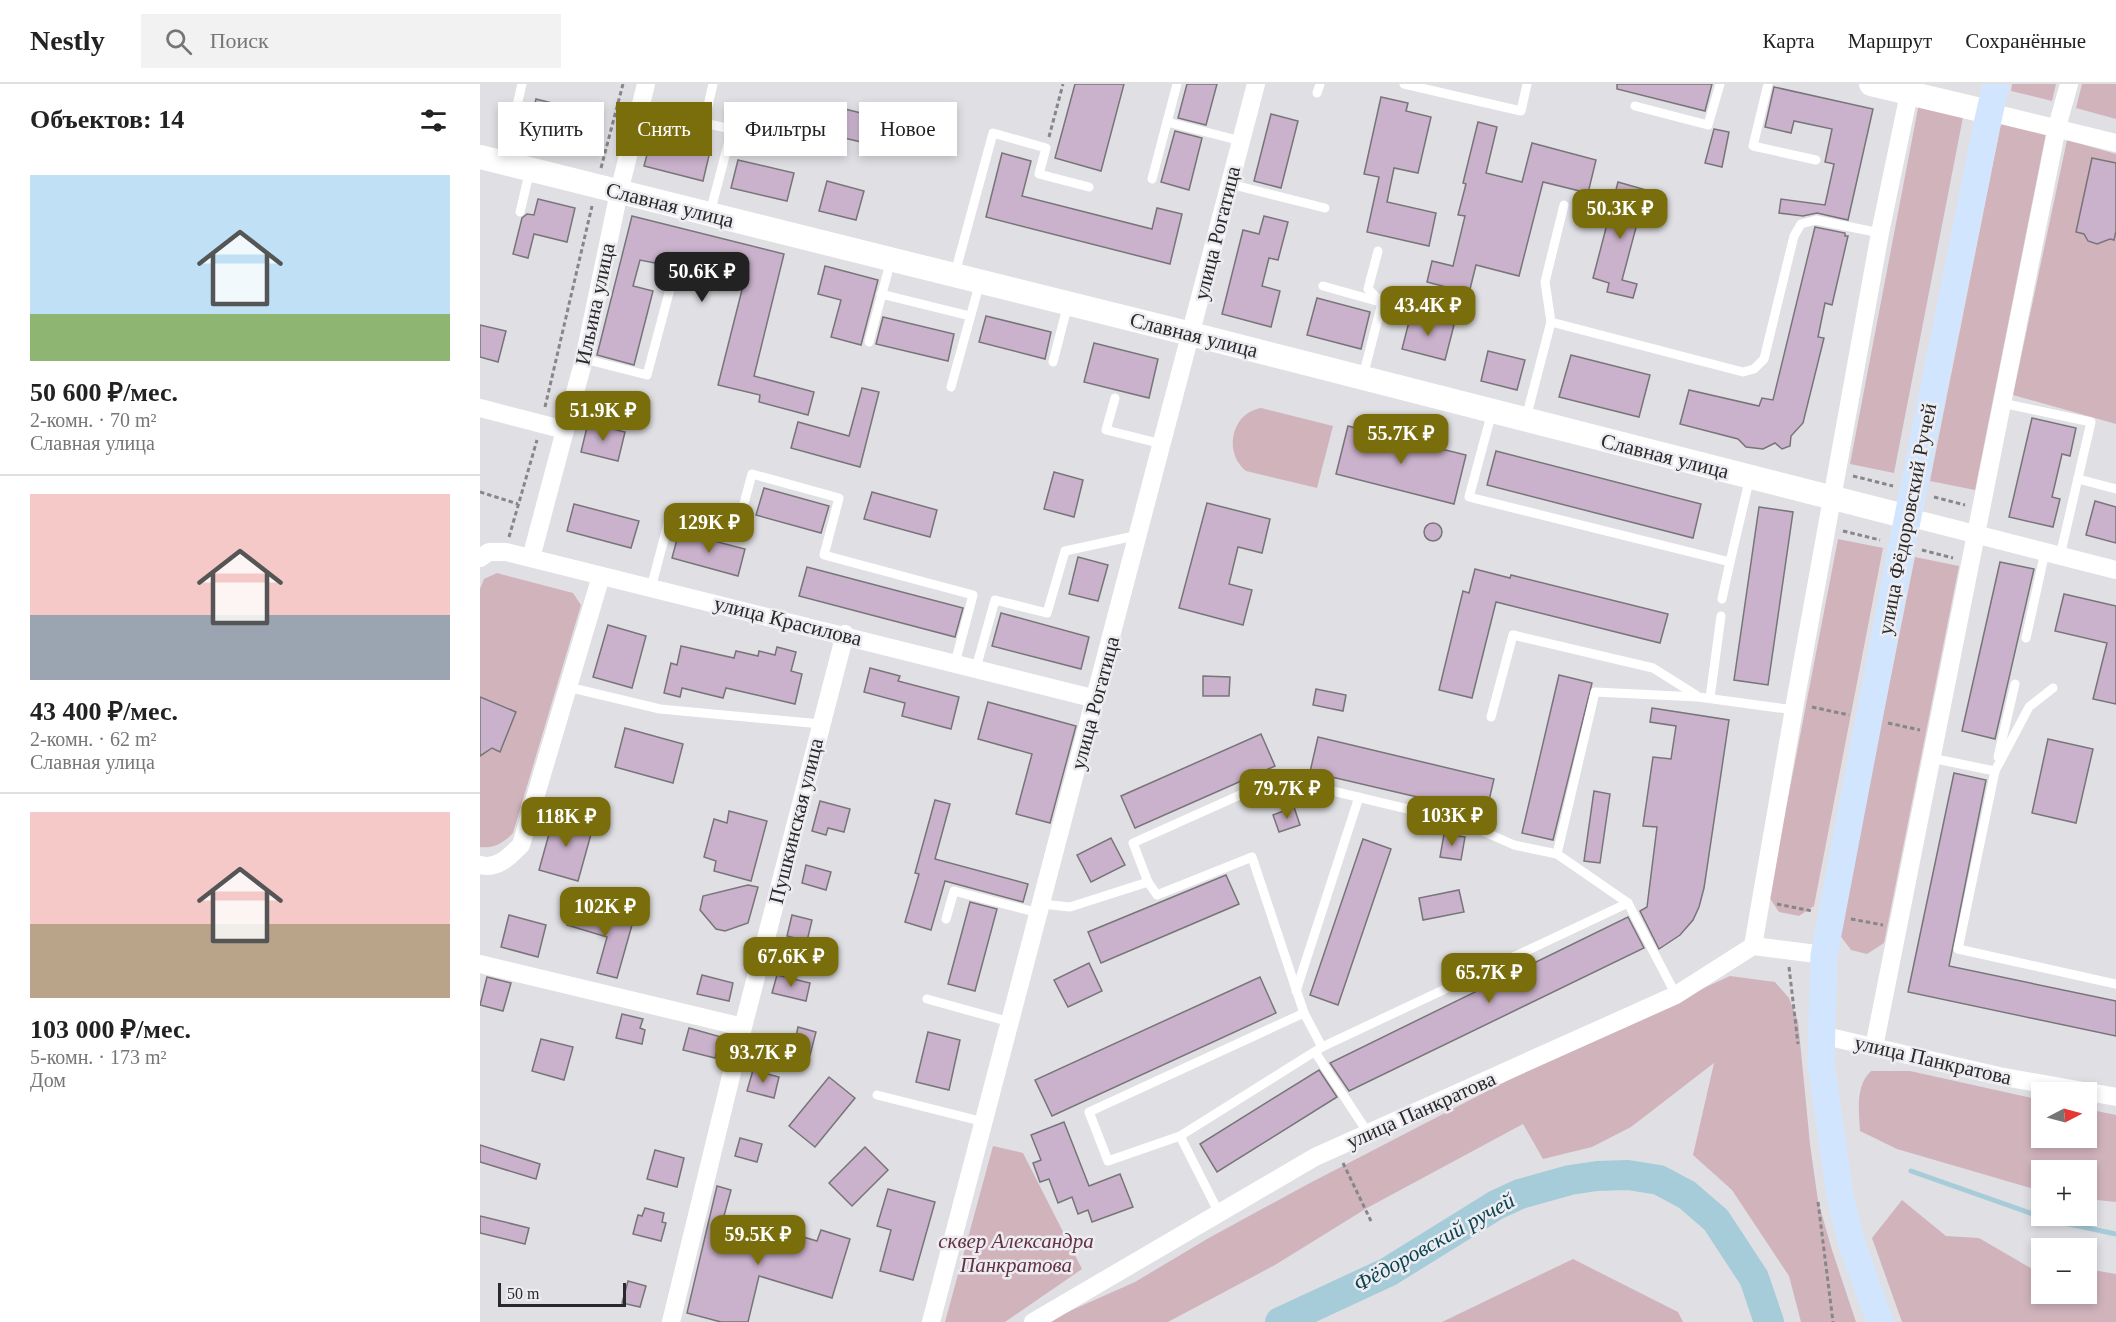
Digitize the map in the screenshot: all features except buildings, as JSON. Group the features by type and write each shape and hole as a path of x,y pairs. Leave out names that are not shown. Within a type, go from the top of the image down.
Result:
{"main road":[{"name":"улица Фёдоровский Ручей","path":"1880,1322 1852,1244 1840,1196 1821,1062 1824,955 1908,517 1996,84"}],"street":[{"name":"Ильина улица","path":"531,558 584,359 608,190 646,84"},
{"name":"улица Рогатица","path":"931,1322 1256,84"},
{"path":"1871,84 1910,89 1989,112 2116,143"},
{"path":"1874,1047 2057,127 2069,84"},
{"path":"1824,955 1753,946 1880,233 1910,89"},
{"name":"Славная улица","path":"491,160 1191,334 1908,517"},
{"path":"480,408 565,430"},
{"path":"1908,517 2116,570"},
{"name":"улица Красилова","path":"480,558 489,552 506,552 845,634 1096,699"},
{"path":"480,866 491,866 507,859 521,845 601,576"},
{"name":"Пушкинская улица","path":"671,1322 743,1027 845,634"},
{"name":"улица Панкратова","path":"1033,1322 1315,1157 1676,995 1753,946"},
{"path":"480,964 743,1027"},
{"name":"улица Панкратова","path":"1821,1035 1999,1076 2116,1097"}],"lane":[{"path":"491,160 522,84"},
{"path":"713,84 704,123 724,127"},
{"path":"1152,179 1177,84"},
{"path":"1404,84 1521,111 1527,84"},
{"path":"1635,106 1708,125 1720,84"},
{"path":"1768,84 1754,146 1816,160"},
{"path":"1167,122 1241,141"},
{"path":"954,276 993,133 1046,148 1039,174 1089,187"},
{"path":"710,215 725,156"},
{"path":"520,212 530,170"},
{"path":"1230,184 1325,208"},
{"path":"1525,420 1551,322 1545,282 1564,205"},
{"path":"1551,322 1743,372 1754,369 1764,359 1794,236 1801,224 1816,220 1880,233"},
{"path":"1378,251 1368,289 1382,303"},
{"path":"869,342 891,260"},
{"path":"584,359 646,375 674,274"},
{"path":"951,387 980,282"},
{"path":"1323,286 1382,303"},
{"path":"881,294 970,316"},
{"path":"1362,378 1382,303"},
{"path":"1053,362 1068,304"},
{"path":"1115,398 1106,430 1162,444"},
{"path":"2002,403 2091,422 2078,479 2026,638"},
{"path":"572,405 634,421"},
{"path":"1492,412 1469,497 1730,562"},
{"path":"651,588 670,516 736,533 752,474 839,498 824,555 973,595 955,663"},
{"path":"1722,599 1750,477"},
{"path":"2078,479 2116,489"},
{"path":"976,668 995,600 1047,613 1065,551 1139,535"},
{"path":"1710,698 1721,616"},
{"path":"1491,717 1513,635 1653,668 1698,696"},
{"path":"2015,684 1958,949 2116,984"},
{"path":"568,687 660,709 821,723"},
{"path":"1995,771 2029,707 2053,688"},
{"path":"1557,854 1595,692 1698,696 1794,710"},
{"path":"1931,758 1995,771"},
{"path":"1368,1133 1319,1049 1296,991 1252,856 1157,895 1149,882 1133,843 1278,778 1462,822 1514,845 1557,854 1628,903 1676,995"},
{"path":"1296,991 1359,797"},
{"path":"946,919 954,891 1040,909 1070,907 1149,882"},
{"path":"1304,1013 1089,1112 1108,1161 1180,1136 1319,1049 1628,903"},
{"path":"927,999 1010,1022"},
{"path":"877,1095 984,1122"},
{"path":"1180,1136 1219,1214"}],"path":[{"path":"509,539 608,190 623,84"},
{"path":"1046,148 1063,84"},
{"path":"480,492 518,504"},
{"path":"1336,1148 1371,1221"}],"green space":[{"path":"2012,84 2056,84 2052,101 2011,91"},
{"path":"2082,84 2116,84 2116,119 2076,108"},
{"path":"1919,103 1964,112 1894,473 1850,464"},
{"path":"2001,124 2046,133 1975,490 1930,481"},
{"path":"2067,140 2116,154 2116,424 2013,395"},
{"path":"1261,408 1333,426 1317,488 1246,471 1239,463 1234,454 1233,444 1237,425 1251,411"},
{"path":"1838,539 1883,548 1814,906 1799,916 1779,912 1769,897"},
{"path":"1915,557 1959,566 1884,943 1867,954 1851,950 1839,934"},
{"path":"497,573 573,593 581,605 513,833 498,844 480,847 480,589 484,579"},
{"path":"1730,976 1775,982 1789,998 1798,1021 1818,1201 1856,1322 1801,1322 1789,1276 1732,1190 1693,1155 1714,1063 1631,1127 1592,1147 1543,1159 1523,1124 1367,1208 1275,1265 1168,1322 1051,1322 1063,1314 1135,1282 1207,1239 1308,1184 1549,1059"},
{"path":"1871,1071 1910,1071 2031,1098 2031,1148 2097,1148 2097,1111 2116,1115 2116,1202 2097,1200 2097,1160 2031,1160 2031,1188 1897,1149 1860,1131 1860,1091"},
{"name":"сквер Александра Панкратова","path":"993,1146 1023,1153 1082,1269 1005,1322 945,1322"},
{"path":"1902,1200 1946,1236 1979,1238 2031,1268 2031,1304 2097,1304 2097,1271 2116,1274 2116,1322 1902,1322 1872,1238"},
{"path":"1573,1259 1678,1312 1683,1322 1442,1322"}],"waterway":[{"path":"1911,1171 2050,1220 2116,1234"},
{"name":"Фёдоровский ручей","path":"1280,1322 1388,1272 1496,1205 1520,1194 1570,1180 1628,1175 1659,1180 1687,1195 1716,1220 1754,1278 1769,1322"}]}
